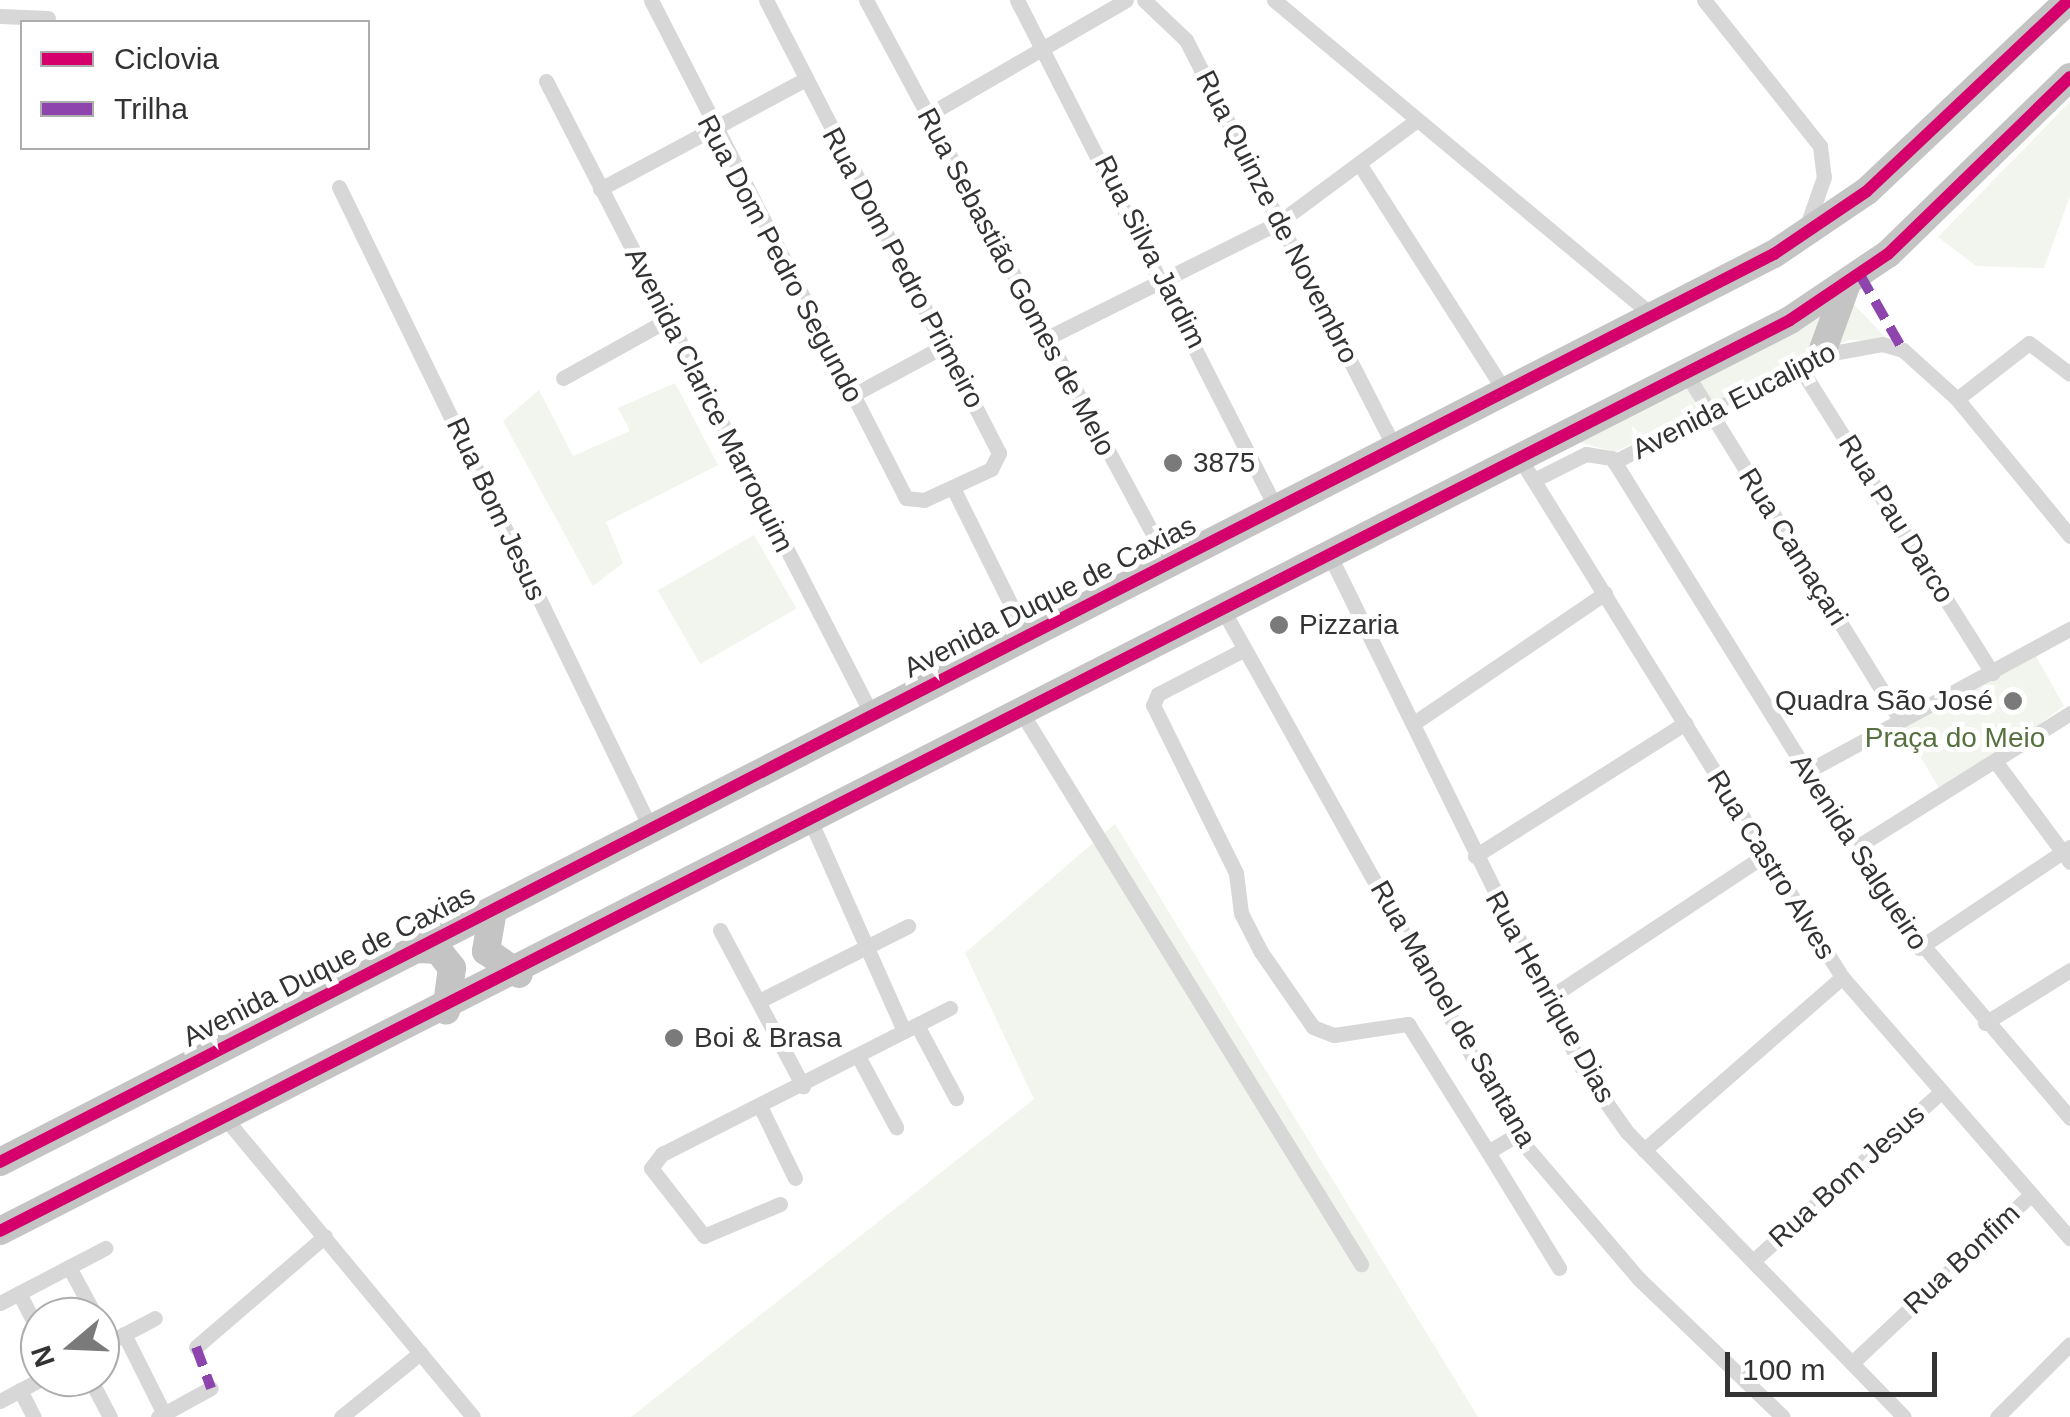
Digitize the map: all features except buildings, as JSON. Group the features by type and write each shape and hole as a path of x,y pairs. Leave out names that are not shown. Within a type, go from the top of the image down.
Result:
{"highway":[{"name":"Avenida Duque de Caxias","path":"0,1162 1655,317 1802,236 1867,191 2069,0"},
{"path":"0,1230 446,1011 1330,556 1526,469 1686,373 1848,283 1924,222 2070,77"},
{"path":"1810,361 1848,283"},
{"path":"493,910 486,951 519,974"},
{"path":"418,949 438,950 452,968 446,1011"}],"street":[{"name":"Rua Dom Pedro Segundo","path":"651,0 709,127 906,498 924,500"},
{"name":"Rua Dom Pedro Primeiro","path":"766,0 999,453 990,470 954,490 924,500"},
{"name":"Rua Sebastião Gomes de Melo","path":"866,0 1169,564"},
{"name":"Rua Silva Jardim","path":"1017,0 1167,282 1276,508"},
{"path":"926,116 1126,0"},
{"name":"Rua Quinze de Novembro","path":"1144,0 1186,40 1394,448"},
{"path":"1704,0 1820,146 1824,177 1802,236"},
{"path":"1276,1 1655,317"},
{"path":"0,16 48,18"},
{"path":"600,189 709,127 804,80"},
{"name":"Avenida Clarice Marroquim","path":"546,81 873,717"},
{"path":"1050,338 1278,223 1362,168 1417,120"},
{"path":"1362,168 1504,392"},
{"name":"Rua Bom Jesus","path":"339,187 652,830"},
{"path":"564,378 667,320"},
{"name":"Avenida Eucalipto","path":"1614,462 1810,361 1865,342 1903,350 1956,400 2070,536"},
{"path":"1956,400 2028,343 2070,374"},
{"path":"851,396 946,345"},
{"name":"Rua Pau Darco","path":"1810,361 1992,673"},
{"name":"Rua Camaçari","path":"1686,373 1900,720"},
{"path":"1526,469 1586,454 1614,462"},
{"name":"Avenida Salgueiro","path":"1614,462 1920,948 1985,1024 2066,1108"},
{"name":"Rua Castro Alves","path":"1526,469 1842,977 2029,1196 2070,1238"},
{"path":"954,490 1026,637"},
{"name":"Rua Henrique Dias","path":"1330,556 1546,1000 1644,1150 1904,1417"},
{"path":"1414,723 1605,593"},
{"name":"Rua Manoel de Santana","path":"1223,610 1516,1135 1639,1278 1783,1417"},
{"path":"1808,771 2070,629"},
{"path":"1243,650 1158,694 1154,705 1236,873 1240,913 1313,1028 1334,1036 1408,1024 1559,1268"},
{"path":"1855,848 2070,712"},
{"path":"1023,714 1361,1264"},
{"path":"1475,856 1684,723"},
{"path":"1920,948 2067,854 1996,760"},
{"path":"811,822 911,1028 956,1098"},
{"path":"1546,1000 1765,855"},
{"path":"759,1001 908,926"},
{"path":"720,930 803,1086"},
{"path":"1985,1024 2070,970"},
{"path":"1644,1150 1842,977"},
{"path":"780,1204 704,1236 651,1176 662,1154 803,1086 950,1008"},
{"path":"858,1056 896,1127"},
{"name":"Rua Bom Jesus","path":"1752,1260 1941,1092"},
{"path":"760,1106 795,1178"},
{"path":"225,1118 473,1417"},
{"path":"1488,1152 1516,1135"},
{"name":"Rua Bonfim","path":"1852,1363 2029,1196"},
{"path":"196,1348 325,1236"},
{"path":"0,1303 105,1248"},
{"path":"69,1267 85,1297"},
{"path":"19,1293 21,1297"},
{"path":"120,1336 155,1318"},
{"path":"124,1334 161,1416 212,1388"},
{"path":"1998,1417 2070,1344"},
{"path":"341,1417 420,1354"},
{"path":"7,1393 34,1417"}],"green space":[{"path":"2070,102 2070,196 2044,268 1976,266 1938,237"},
{"path":"1850,300 1889,341 1848,340 1615,452 1579,442"},
{"path":"675,383 718,465 606,522 623,563 593,586 503,421 539,390 573,456 630,431 618,408"},
{"path":"754,535 797,609 700,664 658,590"},
{"name":"Praça do Meio","path":"2036,656 2064,706 1943,795 1896,715"},
{"path":"1115,824 1478,1417 631,1417 1034,1099 965,953"}],"marked path":[{"path":"1860,275 1903,350"},
{"path":"196,1347 211,1388"}],"cycle path":[{"path":"0,1162 1774,254 1867,191 2069,0"},
{"path":"0,1231 1790,320 1888,254 2070,77"}],"place":[{"name":"3875","path":"1173,463"},
{"name":"Pizzaria","path":"1279,625"},
{"name":"Quadra São José","path":"2013,701"},
{"name":"Boi & Brasa","path":"674,1038"}]}
